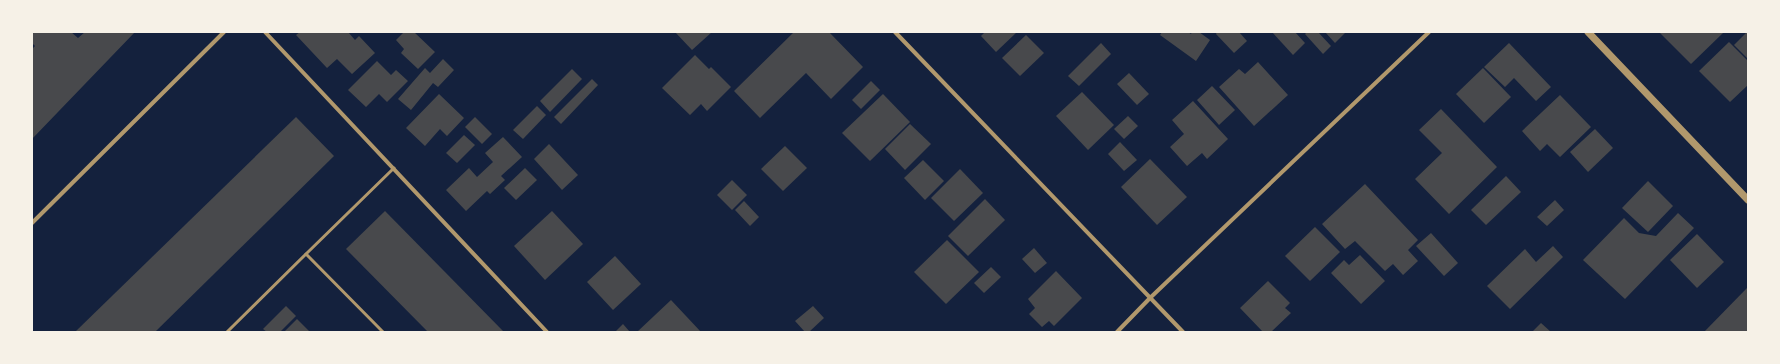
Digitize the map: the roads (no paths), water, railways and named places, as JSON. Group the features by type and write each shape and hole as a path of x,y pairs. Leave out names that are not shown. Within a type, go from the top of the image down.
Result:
{"street":[{"path":"32,223 224,32"},
{"path":"265,32 547,332"},
{"path":"895,32 1183,332"},
{"path":"1117,332 1150,298 1429,32"},
{"path":"1588,32 1748,200"}],"lane":[{"path":"227,332 394,168"},
{"path":"306,254 383,332"}]}
